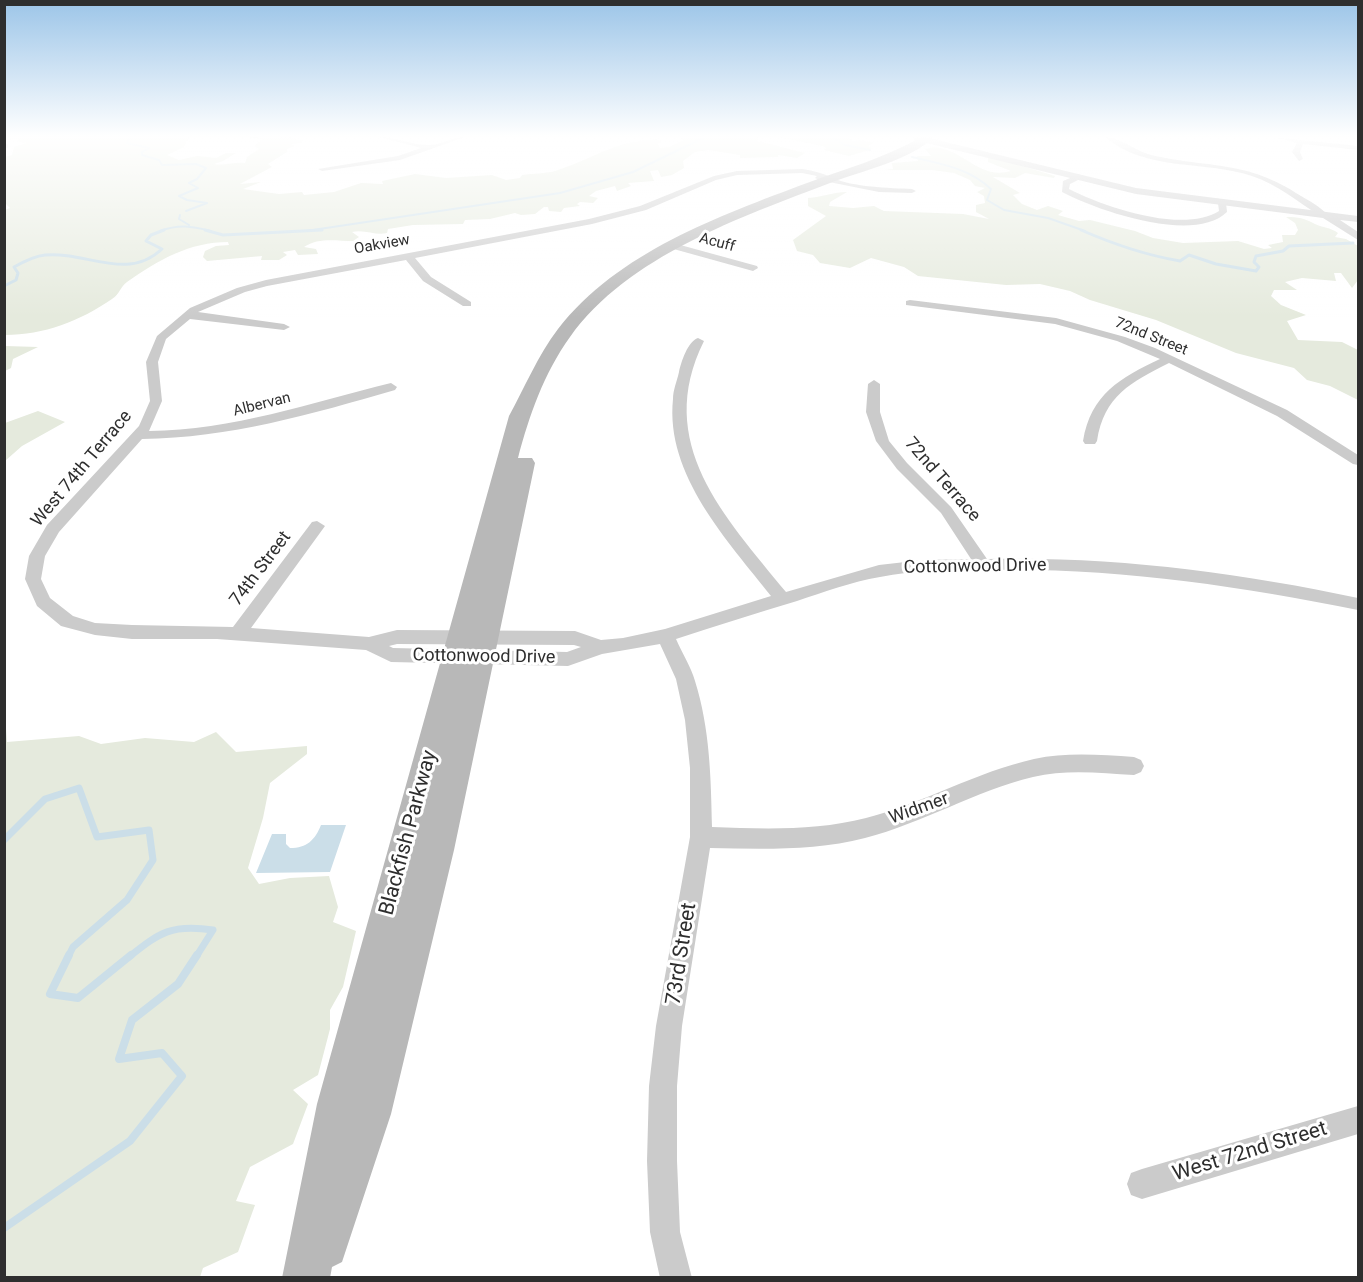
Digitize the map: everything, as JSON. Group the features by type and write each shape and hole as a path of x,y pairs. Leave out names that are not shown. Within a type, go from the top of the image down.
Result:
{"main road":[{"name":"Blackfish Parkway","path":"306,1278 338,1104 471,647 528,441 532,416 531,394 546,360 573,322 619,281 673,246 707,228 785,197"},
{"name":"Blackfish Parkway","path":"315,1278 370,1114 437,850 471,647"}],"street":[{"name":"Oakview","path":"188,315 212,301 241,290 309,273 407,255 561,232 668,197"},
{"path":"1076,197 1153,220 1186,222 1213,219 1223,212 1222,203"},
{"path":"1178,197 1359,219"},
{"path":"1294,197 1359,237"},
{"name":"Acuff","path":"673,246 753,268"},
{"path":"407,255 427,279 467,304"},
{"name":"72nd Street","path":"910,303 1056,321 1121,339 1169,359 1282,413 1359,461"},
{"path":"188,315 284,327"},
{"name":"West 74th Terrace","path":"188,315 161,338 155,349 152,362 156,400 145,427 53,529 37,556 33,579 43,602 67,621 95,629 237,634"},
{"path":"698,341 686,366 678,415 688,463 714,510 782,598"},
{"path":"1090,441 1096,414 1108,396 1126,380 1169,359"},
{"name":"72nd Terrace","path":"874,384 873,413 887,447 910,476 946,510 982,564"},
{"name":"Albervan","path":"138,435 190,434 250,426 391,387"},
{"name":"74th Street","path":"237,634 317,526"},
{"name":"Cottonwood Drive","path":"237,634 369,644 391,655 471,647 568,658 600,647 623,645 665,636 782,598 879,571 982,564 1088,566 1184,575 1284,589 1359,604"},
{"name":"73rd Street","path":"665,636 685,679 695,720 700,768 701,837 669,1026 663,1086 662,1161 665,1232 676,1278"},
{"name":"Widmer","path":"701,837 782,840 816,837 865,828 902,816 995,779 1036,768 1089,764 1134,766"},
{"name":"West 72nd Street","path":"1142,1184 1359,1120"}],"shaded area":[{"path":"5,197 598,198 593,203 580,202 577,204 580,206 564,208 561,212 549,211 548,207 544,207 535,214 515,213 490,219 465,220 463,224 413,225 388,229 387,233 383,234 352,232 359,237 353,241 315,242 304,247 316,249 318,254 298,255 295,250 283,252 287,255 279,260 261,260 262,256 207,261 203,257 205,251 216,246 229,245 228,242 201,245 151,266 125,284 112,299 74,320 48,329 5,335 4,210 10,208 5,203"},
{"path":"839,197 830,202 829,206 853,208 874,206 884,211 963,214 989,219 976,212 976,205 985,203 984,197 1015,197 1022,204 1037,210 1048,206 1063,211 1058,215 1079,221 1090,220 1153,238 1183,243 1238,241 1264,249 1272,248 1268,245 1283,242 1282,235 1295,235 1298,230 1295,223 1286,217 1304,219 1335,231 1338,233 1335,237 1346,239 1358,246 1358,280 1352,288 1341,273 1334,273 1336,281 1302,278 1285,282 1297,290 1274,290 1271,296 1281,305 1306,315 1287,321 1298,340 1342,342 1358,350 1358,400 1330,386 1307,380 1294,368 1236,353 1156,320 1090,300 1070,291 1040,284 1006,285 918,276 904,267 871,258 850,268 820,263 813,255 797,251 793,240 826,216 808,206 808,198"},
{"path":"5,346 38,347 13,359 11,368 5,371"},
{"path":"38,411 65,422 22,446 5,461 5,423"},
{"path":"5,715 7,742 79,736 101,744 145,738 194,742 216,732 236,752 307,746 307,754 270,783 263,818 248,868 259,884 290,878 329,876 338,907 333,922 356,931 343,987 330,1010 330,1029 318,1075 293,1090 308,1104 293,1144 250,1167 236,1201 255,1205 238,1252 203,1268 200,1277 5,1277"}],"water":[{"path":"321,825 346,825 330,872 256,873 272,834 286,834 286,844 290,848 296,848 310,842"}],"waterway":[{"path":"181,197 207,203 186,211"},
{"path":"308,231 534,197"},
{"path":"988,197 987,200 1004,210 1048,218 1085,231"},
{"path":"180,215 179,219 189,225"},
{"path":"160,231 185,226 211,231"},
{"path":"4,286 16,280 18,273 14,267 45,255 120,264 149,259 162,249 146,241 151,235 164,230"},
{"path":"205,230 223,235 308,231"},
{"path":"308,231 322,230"},
{"path":"1081,230 1154,256 1180,261 1189,255 1216,264 1256,271 1259,267 1254,262 1256,256 1283,251 1289,246 1353,243"},
{"path":"4,840 45,799 79,788 97,837 149,830 153,860 127,900 73,947 69,955"},
{"path":"129,957 149,941 167,932 187,928 213,930 196,957"},
{"path":"69,955 50,994 78,998 131,955"},
{"path":"4,1228 130,1141 182,1076 162,1053 119,1059 132,1020 178,984 197,955"}]}
